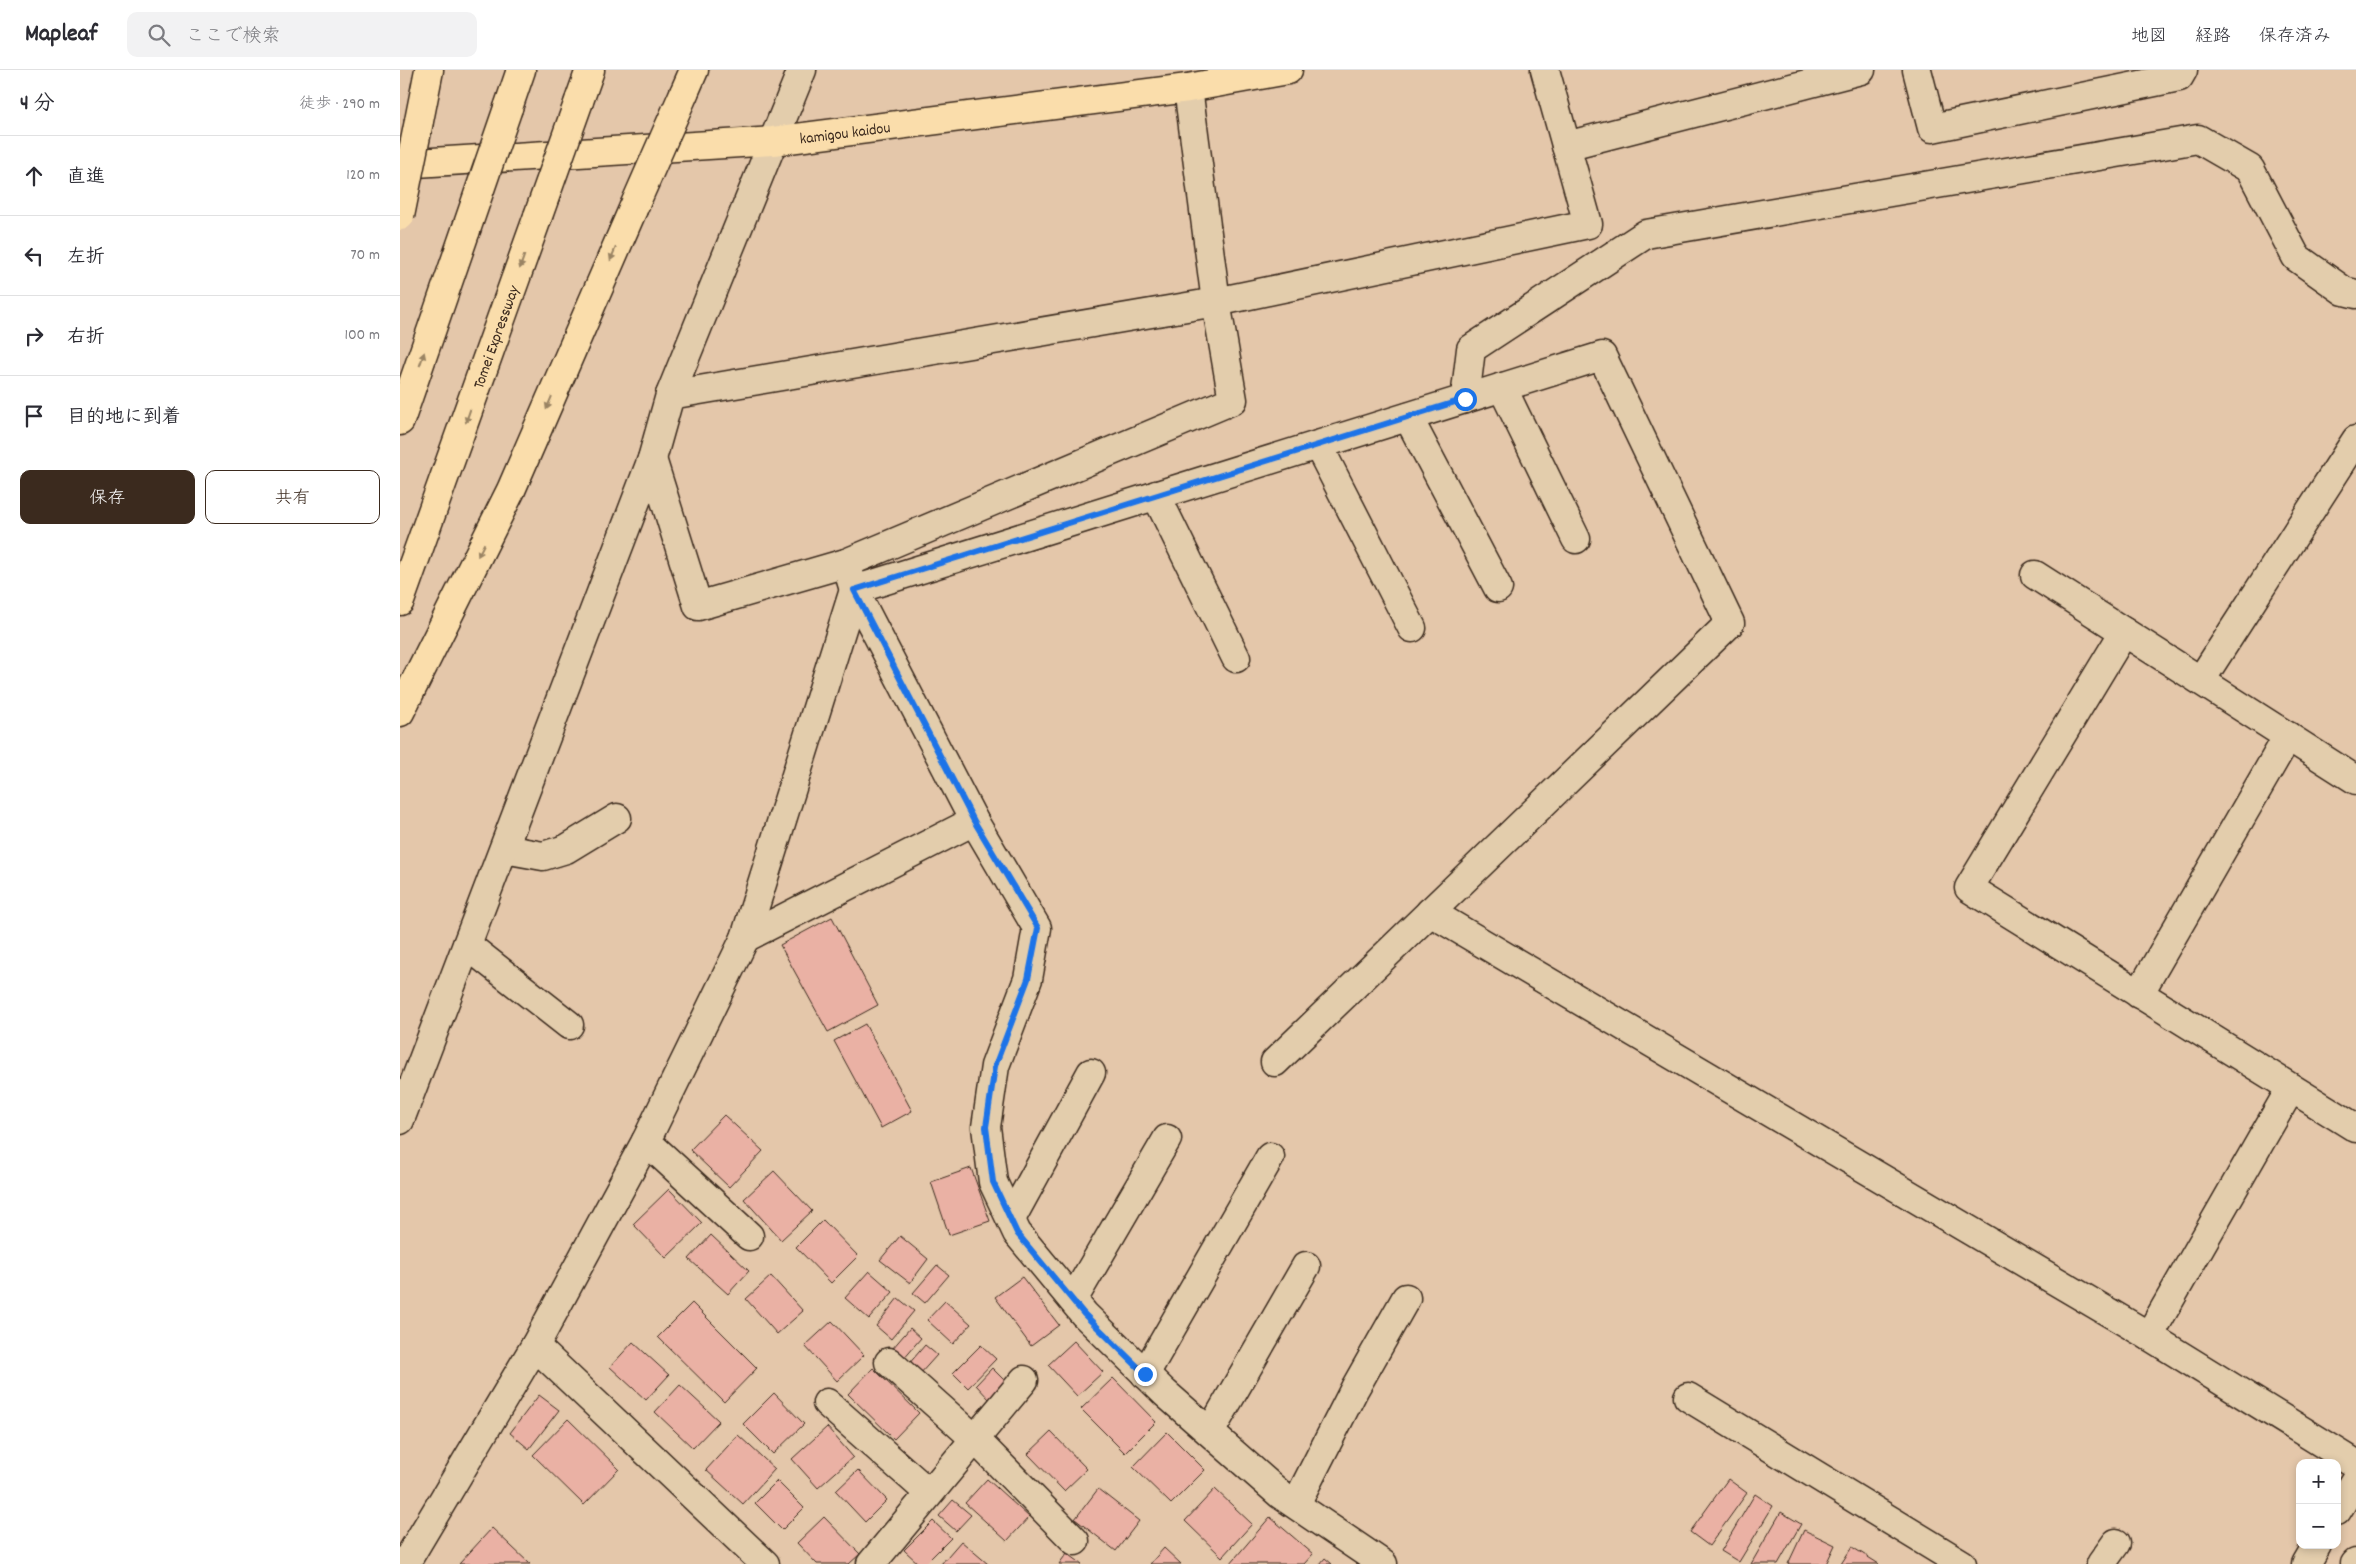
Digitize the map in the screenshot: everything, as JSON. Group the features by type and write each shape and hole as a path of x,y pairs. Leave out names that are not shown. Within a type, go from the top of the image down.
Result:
{"main road":[{"path":"400,216 430,70"},
{"path":"400,421 521,70"},
{"name":"Tomei Expressway","path":"400,601 415,564 590,70"},
{"name":"kamigou kaidou","path":"400,164 773,141 1188,88 1288,70"},
{"path":"400,712 511,490 689,82"}],"street":[{"path":"400,1120 652,460 670,395 802,70"},
{"path":"670,395 1216,302 1588,224 1545,70"},
{"path":"1566,146 1861,70"},
{"path":"1917,70 1932,128 2179,77 2183,70"},
{"path":"652,460 698,606 846,563 1232,400 1216,302 1188,88"},
{"path":"1465,399 1471,349 1646,234 2198,139 2250,169 2296,256 2344,292 2356,294"},
{"path":"854,590 1602,356 1730,623 1275,1062"},
{"path":"1502,387 1576,539"},
{"path":"1408,417 1498,588"},
{"path":"2201,680 2356,440"},
{"path":"1318,445 1412,628"},
{"path":"1156,495 1236,658"},
{"path":"846,563 854,590 974,821 1038,928 1028,979 995,1066 986,1127 993,1182 1017,1233 1084,1314 1145,1374 1281,1495 1383,1564"},
{"path":"2035,575 2356,780"},
{"path":"405,1564 535,1346 646,1141 745,938 854,590"},
{"path":"2124,632 1969,888 2356,1128"},
{"path":"2139,994 2288,736"},
{"path":"504,849 543,856 566,849 617,818"},
{"path":"745,938 974,821"},
{"path":"1430,912 2149,1336 2356,1464"},
{"path":"467,945 569,1024"},
{"path":"1011,1219 1091,1073"},
{"path":"2149,1336 2291,1088"},
{"path":"1072,1300 1166,1139"},
{"path":"646,1141 749,1236"},
{"path":"1145,1374 1270,1157"},
{"path":"1210,1432 1306,1266"},
{"path":"1296,1504 1355,1388 1406,1298"},
{"path":"535,1346 765,1564"},
{"path":"889,1362 975,1439 1075,1541"},
{"path":"870,1564 1024,1380"},
{"path":"1688,1397 1962,1564"},
{"path":"827,1403 929,1493"},
{"path":"2341,1505 2356,1480"},
{"path":"2306,1564 2315,1549"}],"building":[{"path":"832,917 878,1005 828,1032 780,945"},
{"path":"865,1024 912,1111 881,1128 834,1041"},
{"path":"724,1115 763,1151 729,1187 690,1150"},
{"path":"971,1168 990,1221 949,1235 931,1182"},
{"path":"774,1171 812,1211 781,1240 744,1199"},
{"path":"669,1189 702,1223 666,1258 633,1224"},
{"path":"823,1220 858,1256 831,1283 796,1247"},
{"path":"711,1235 749,1271 728,1294 689,1259"},
{"path":"900,1236 928,1259 910,1283 880,1260"},
{"path":"937,1265 949,1275 925,1303 913,1293"},
{"path":"869,1271 893,1292 869,1319 845,1298"},
{"path":"771,1276 803,1311 777,1334 746,1299"},
{"path":"1022,1277 1059,1325 1031,1346 995,1297"},
{"path":"898,1298 914,1311 891,1339 876,1326"},
{"path":"945,1301 971,1324 953,1344 927,1320"},
{"path":"692,1303 757,1368 724,1402 658,1337"},
{"path":"832,1321 864,1355 837,1381 805,1346"},
{"path":"910,1328 921,1338 903,1359 892,1349"},
{"path":"1074,1341 1103,1372 1077,1396 1048,1365"},
{"path":"633,1342 669,1375 646,1400 610,1367"},
{"path":"925,1345 937,1355 919,1375 908,1365"},
{"path":"981,1345 996,1359 968,1388 953,1373"},
{"path":"873,1368 919,1413 894,1439 848,1394"},
{"path":"992,1368 1006,1382 989,1399 976,1385"},
{"path":"1113,1378 1156,1422 1125,1453 1081,1409"},
{"path":"680,1385 719,1421 693,1448 655,1412"},
{"path":"774,1393 804,1424 773,1454 743,1424"},
{"path":"539,1395 559,1410 529,1449 510,1433"},
{"path":"568,1419 619,1469 584,1505 533,1455"},
{"path":"827,1427 853,1457 818,1488 792,1459"},
{"path":"1051,1432 1087,1469 1064,1491 1028,1454"},
{"path":"1167,1432 1205,1470 1171,1504 1133,1467"},
{"path":"738,1435 775,1469 743,1504 706,1470"},
{"path":"858,1470 887,1500 865,1522 836,1491"},
{"path":"987,1479 1029,1517 1007,1541 965,1503"},
{"path":"1728,1479 1747,1493 1709,1546 1690,1532"},
{"path":"777,1481 804,1508 782,1530 755,1503"},
{"path":"1098,1489 1139,1521 1116,1551 1075,1519"},
{"path":"1215,1489 1252,1524 1222,1557 1185,1521"},
{"path":"1755,1494 1773,1506 1739,1562 1721,1551"},
{"path":"953,1500 971,1515 956,1531 939,1516"},
{"path":"1781,1512 1801,1524 1778,1564 1751,1564"},
{"path":"824,1517 860,1554 849,1564 817,1564 797,1543"},
{"path":"1270,1517 1313,1554 1304,1564 1230,1564"},
{"path":"933,1521 951,1538 925,1564 919,1564 904,1550"},
{"path":"492,1528 530,1564 459,1564"},
{"path":"1804,1530 1835,1545 1826,1564 1788,1564"},
{"path":"961,1541 988,1564 941,1564"},
{"path":"1852,1547 1879,1564 1841,1564"},
{"path":"1164,1548 1181,1564 1150,1564"},
{"path":"1067,1553 1082,1564 1059,1564"},
{"path":"1325,1558 1332,1564 1320,1564"}],"route":[{"path":"1145,1374 1084,1314 1017,1233 993,1182 986,1127 995,1066 1028,979 1038,928 974,821 854,590 1465,399"}]}
